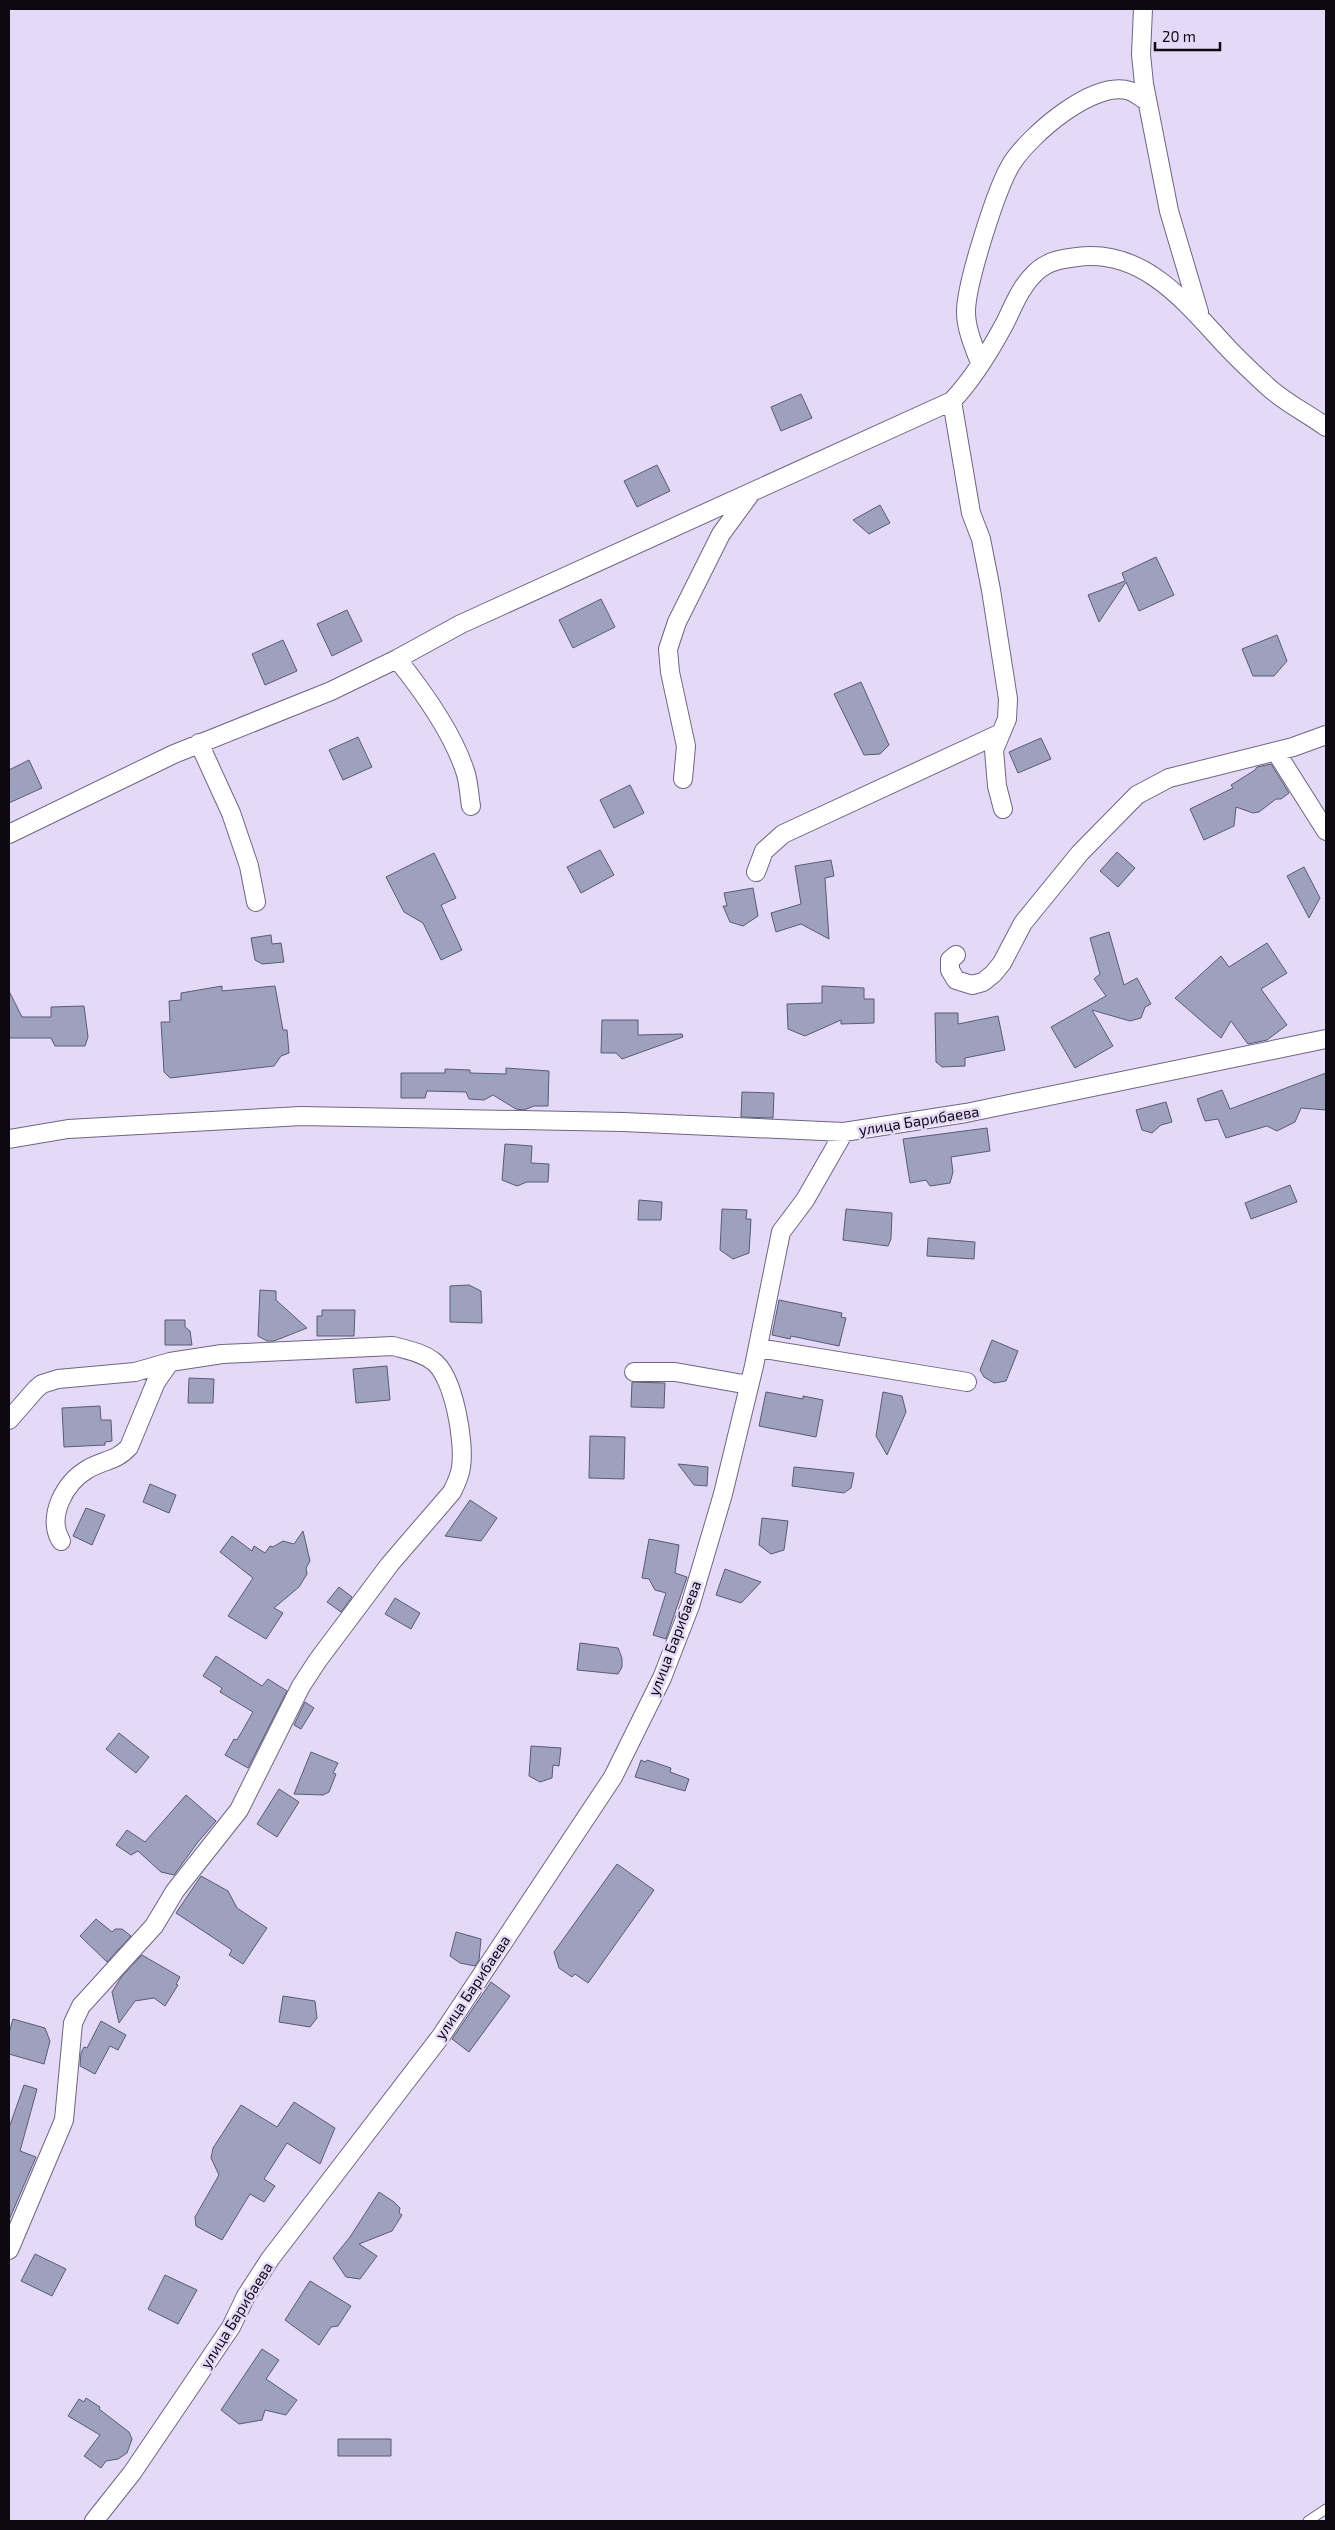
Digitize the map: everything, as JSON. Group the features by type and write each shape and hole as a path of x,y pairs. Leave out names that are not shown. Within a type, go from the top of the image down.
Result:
{"street":[{"path":"1143,9 1142,54 1147,100 1169,211 1201,317"},
{"path":"980,363 966,313 969,282 1011,164 1027,143 1054,118 1086,98 1111,91 1129,91 1147,100"},
{"path":"9,834 43,816 199,743 331,691 397,659 461,624 952,401 969,383 1026,282 1044,265 1058,260 1097,256 1117,260 1135,266 1171,288 1201,317 1226,347 1269,388 1326,427"},
{"path":"952,401 971,512 981,539 999,634 1008,699 1006,719 994,750 994,763 1002,808"},
{"path":"683,779 686,746 670,672 668,649 676,622 721,534 752,491"},
{"path":"397,659 449,737 465,772 471,806"},
{"path":"756,872 764,851 783,834 1001,733"},
{"path":"956,955 950,960 950,970 956,980 972,985 983,982 993,974 1002,963 1023,923 1080,853 1138,795 1169,778 1276,752 1326,735"},
{"path":"199,743 231,812 249,866 256,902"},
{"path":"1276,752 1326,831"},
{"name":"улица Барибаева","path":"94,2521 132,2473 193,2384 231,2327 246,2296 270,2259 441,2036 613,1777 662,1678 690,1606 723,1494 758,1348 781,1232 805,1200 844,1132 966,1113 1326,1039"},
{"path":"9,1139 68,1129 301,1116 623,1122 844,1132"},
{"path":"9,1420 36,1389 50,1381 135,1372 170,1362 222,1354 393,1346 417,1352 434,1362 445,1378 457,1410 462,1464 459,1479 452,1492 390,1564 301,1686 240,1810 176,1891 154,1926 81,2006 74,2023 64,2120 9,2250"},
{"path":"758,1348 968,1382"},
{"path":"61,1541 55,1523 56,1512 67,1489 88,1468 122,1455 129,1447 156,1382 170,1362"},
{"path":"634,1372 675,1372 749,1385"}],"lane":[{"path":"1308,2521 1326,2509"}],"building":[{"path":"801,394 812,418 781,431 771,407"},
{"path":"657,465 670,491 637,507 624,481"},
{"path":"880,505 890,523 869,534 853,520"},
{"path":"1156,557 1174,595 1139,611 1126,582 1099,622 1088,595 1125,581 1122,573"},
{"path":"601,599 615,627 573,648 559,620"},
{"path":"347,610 362,641 332,656 317,624"},
{"path":"1277,635 1287,661 1274,676 1253,676 1242,649"},
{"path":"283,640 297,671 265,685 252,654"},
{"path":"861,682 889,745 880,754 864,755 834,694"},
{"path":"358,737 372,767 343,780 329,750"},
{"path":"1041,738 1051,759 1018,773 1009,752"},
{"path":"29,760 42,788 9,803 9,770"},
{"path":"1271,764 1289,793 1281,799 1276,799 1259,812 1253,813 1236,807 1234,826 1204,840 1190,809 1233,788 1231,785 1257,767"},
{"path":"630,785 644,813 614,828 600,800"},
{"path":"600,850 614,875 581,893 567,867"},
{"path":"1117,852 1135,868 1118,887 1100,871"},
{"path":"434,853 456,898 441,905 462,950 441,960 423,923 404,912 386,877"},
{"path":"831,860 834,876 825,878 829,939 801,924 776,932 771,913 801,904 795,866"},
{"path":"1304,867 1320,898 1309,918 1287,876"},
{"path":"753,888 758,916 743,926 730,922 723,906 727,906 724,893"},
{"path":"1109,932 1124,985 1137,978 1151,1004 1145,1007 1141,1018 1130,1021 1092,1010 1113,1046 1075,1068 1051,1027 1106,996 1094,979 1100,974 1090,938"},
{"path":"271,935 272,944 281,943 284,962 262,964 255,960 251,938"},
{"path":"1267,943 1287,973 1261,989 1287,1025 1267,1040 1248,1044 1231,1021 1221,1038 1175,998 1221,956 1229,967"},
{"path":"222,986 222,991 275,986 283,1030 287,1030 289,1053 281,1056 274,1066 170,1078 164,1072 161,1022 170,1022 169,1001 181,1000 181,993"},
{"path":"822,986 864,988 864,999 874,999 874,1023 841,1024 841,1020 805,1036 788,1029 787,1004 822,1003"},
{"path":"9,991 22,1017 51,1017 51,1007 84,1006 88,1037 85,1046 55,1046 51,1038 9,1038"},
{"path":"935,1013 958,1013 958,1024 998,1016 1005,1050 965,1058 965,1066 942,1067 936,1062"},
{"path":"602,1020 638,1020 638,1035 682,1034 683,1037 622,1059 616,1053 601,1053"},
{"path":"506,1068 549,1071 548,1106 534,1106 524,1110 516,1109 493,1095 484,1100 469,1099 466,1092 427,1091 425,1098 401,1098 401,1073 445,1073 445,1069 470,1070 470,1073 506,1074"},
{"path":"1326,1073 1326,1110 1301,1108 1295,1122 1277,1131 1267,1126 1226,1138 1218,1119 1205,1121 1197,1099 1222,1090 1230,1109"},
{"path":"742,1092 774,1093 773,1118 741,1117"},
{"path":"1166,1102 1172,1122 1161,1125 1152,1133 1142,1130 1136,1110"},
{"path":"987,1128 990,1151 951,1157 953,1172 950,1183 930,1186 926,1180 910,1183 903,1139"},
{"path":"505,1144 532,1146 531,1163 549,1164 548,1182 527,1182 517,1186 502,1180"},
{"path":"1290,1185 1297,1202 1251,1219 1245,1203"},
{"path":"639,1200 662,1202 661,1220 638,1220"},
{"path":"722,1209 747,1210 746,1219 751,1219 749,1253 733,1259 720,1250"},
{"path":"846,1209 892,1213 891,1239 888,1246 843,1240"},
{"path":"928,1238 975,1242 974,1259 927,1256"},
{"path":"469,1285 481,1291 482,1323 450,1322 450,1286"},
{"path":"260,1290 276,1291 276,1300 307,1328 274,1341 267,1341 258,1336"},
{"path":"779,1300 842,1313 841,1317 846,1318 839,1346 791,1336 790,1339 772,1335"},
{"path":"322,1310 355,1310 354,1336 317,1336 317,1316 322,1316"},
{"path":"165,1320 185,1320 185,1327 190,1331 192,1345 165,1345"},
{"path":"992,1340 1018,1351 1006,1381 994,1383 984,1377 980,1370"},
{"path":"387,1366 390,1400 356,1403 353,1369"},
{"path":"189,1378 214,1379 213,1403 188,1403"},
{"path":"632,1382 665,1383 664,1408 631,1407"},
{"path":"766,1392 803,1399 803,1396 823,1400 816,1437 759,1426"},
{"path":"883,1392 902,1396 906,1412 887,1455 876,1436"},
{"path":"100,1406 101,1420 111,1420 112,1441 105,1442 105,1445 64,1447 62,1408"},
{"path":"590,1436 625,1437 624,1479 589,1478"},
{"path":"678,1464 708,1467 707,1486 694,1485"},
{"path":"794,1467 854,1473 851,1488 844,1493 792,1486"},
{"path":"150,1484 176,1495 169,1513 143,1502"},
{"path":"470,1500 497,1518 481,1541 445,1536"},
{"path":"86,1508 105,1515 92,1545 73,1536"},
{"path":"762,1518 788,1521 784,1550 771,1554 759,1545"},
{"path":"303,1531 310,1561 306,1568 307,1574 299,1587 274,1608 283,1613 266,1639 228,1616 253,1578 220,1552 232,1536 252,1551 254,1546 265,1553 270,1546 273,1547 283,1541 294,1544"},
{"path":"649,1539 679,1545 675,1573 687,1577 666,1639 653,1635 666,1593 655,1590 649,1579 642,1578"},
{"path":"725,1569 761,1582 741,1603 716,1595"},
{"path":"339,1587 352,1597 341,1612 327,1602"},
{"path":"395,1598 420,1613 411,1629 385,1614"},
{"path":"580,1643 618,1648 622,1658 622,1667 618,1674 577,1670"},
{"path":"216,1656 262,1686 268,1679 287,1691 248,1768 225,1755 234,1739 237,1740 253,1712 220,1692 222,1688 203,1676"},
{"path":"305,1702 314,1708 301,1729 294,1725"},
{"path":"119,1733 149,1757 136,1773 106,1749"},
{"path":"531,1746 561,1748 559,1766 553,1765 552,1778 540,1782 529,1776"},
{"path":"311,1752 338,1763 333,1773 336,1774 329,1792 323,1795 294,1794"},
{"path":"641,1760 645,1762 647,1760 671,1768 670,1772 689,1779 685,1791 635,1777"},
{"path":"279,1789 299,1802 277,1837 257,1824"},
{"path":"186,1795 216,1821 174,1875 161,1872 138,1851 131,1855 116,1845 127,1830 145,1842"},
{"path":"617,1864 654,1890 588,1983 575,1974 572,1977 559,1968 554,1952"},
{"path":"201,1876 228,1891 237,1908 267,1928 243,1964 229,1955 232,1950 176,1913"},
{"path":"96,1919 112,1932 115,1929 122,1929 131,1936 107,1962 80,1936"},
{"path":"456,1932 481,1939 479,1960 475,1966 460,1963 450,1956"},
{"path":"142,1955 180,1977 176,1984 178,1985 165,2006 154,1998 135,2001 119,2023 112,1992 122,1976"},
{"path":"491,1982 510,1996 469,2052 452,2039"},
{"path":"283,1996 315,2001 317,2018 310,2027 279,2022"},
{"path":"13,2019 45,2028 50,2041 44,2064 9,2054 9,2033"},
{"path":"101,2021 126,2035 118,2050 110,2046 95,2074 80,2066 81,2053 84,2047 87,2048"},
{"path":"24,2085 37,2089 20,2151 36,2157 9,2220 9,2128"},
{"path":"294,2102 335,2128 320,2164 287,2143 264,2179 275,2186 264,2202 250,2194 222,2240 196,2226 195,2217 219,2175 211,2158 213,2148 241,2105 277,2127"},
{"path":"379,2192 400,2208 399,2213 402,2215 392,2231 359,2244 377,2256 360,2279 346,2277 333,2258 350,2237"},
{"path":"35,2254 66,2269 52,2296 21,2281"},
{"path":"165,2275 197,2290 178,2324 148,2309"},
{"path":"310,2281 351,2306 338,2326 331,2327 319,2345 285,2320"},
{"path":"262,2349 279,2360 266,2379 297,2400 286,2415 265,2410 262,2420 239,2424 221,2410"},
{"path":"86,2398 100,2407 99,2409 129,2432 132,2439 127,2453 118,2459 106,2461 101,2468 84,2456 100,2435 68,2416 79,2399 84,2402"},
{"path":"338,2439 391,2439 391,2456 338,2456"}]}
